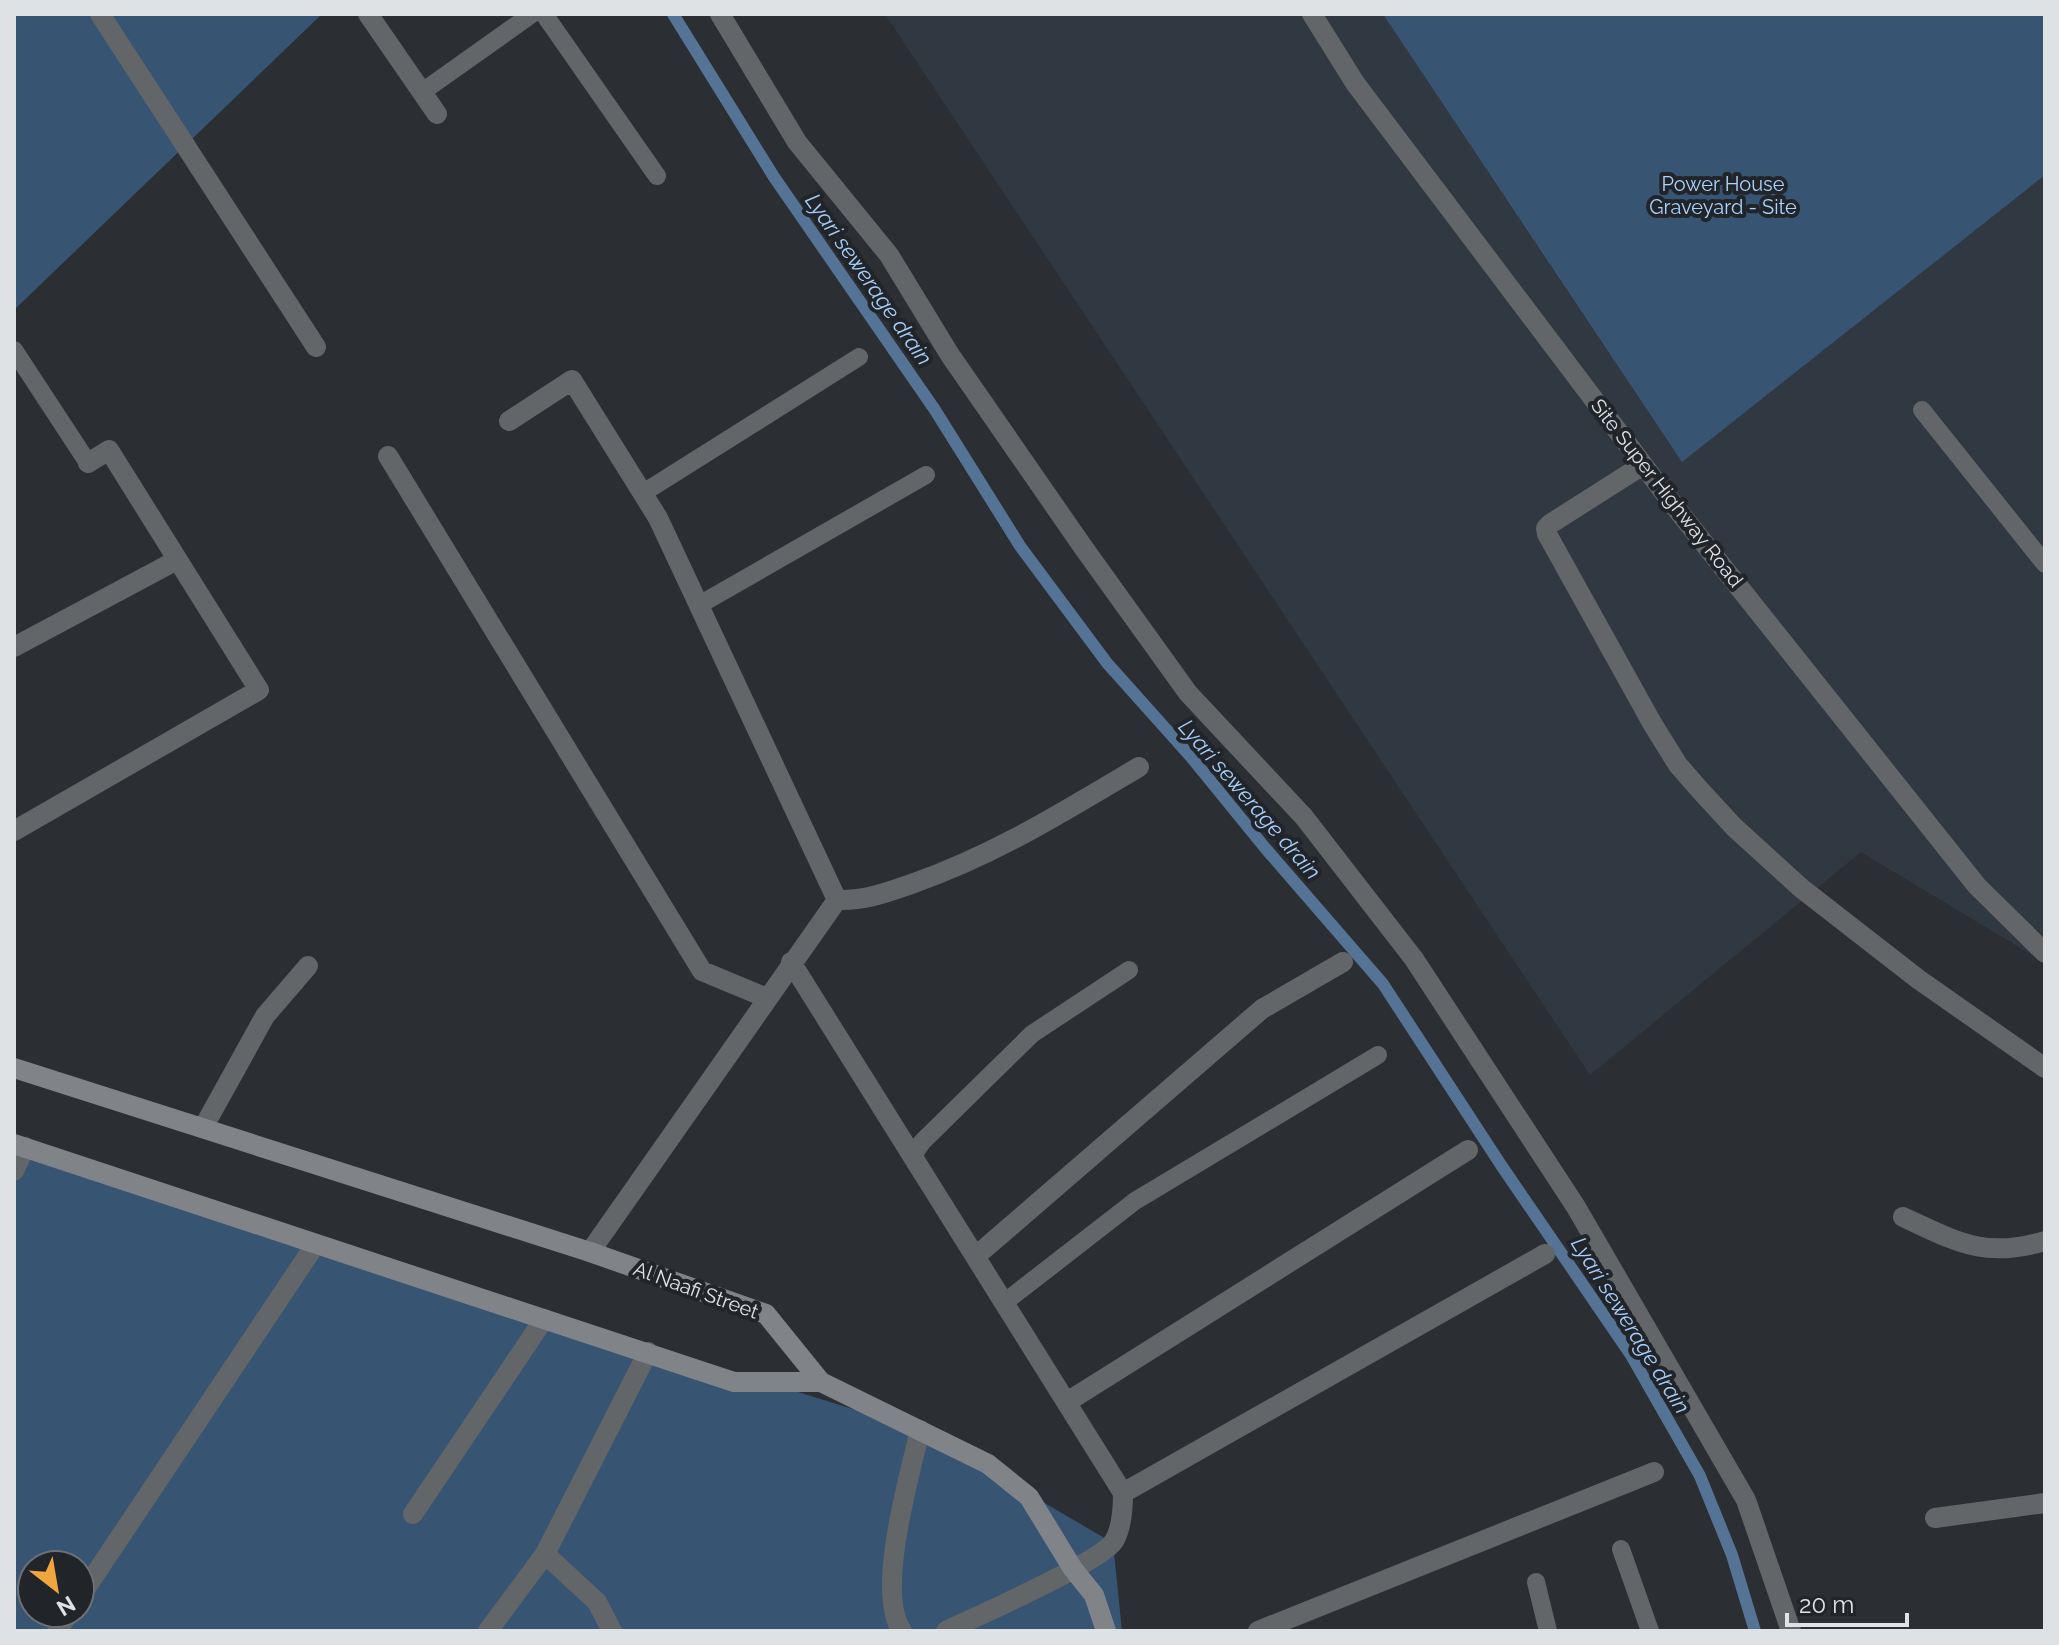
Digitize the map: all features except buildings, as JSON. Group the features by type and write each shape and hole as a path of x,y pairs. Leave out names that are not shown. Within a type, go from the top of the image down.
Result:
{"street":[{"path":"100,14 316,347"},
{"path":"368,14 437,114"},
{"path":"720,14 797,142 889,255 950,355 1188,693 1304,817 1414,959 1576,1207 1746,1500 1791,1631"},
{"name":"Site Super Highway Road","path":"1312,14 1355,83 1643,465 1977,886 2045,953"},
{"path":"509,421 572,380 658,518 837,900"},
{"path":"14,831 259,690 109,450 88,463"},
{"path":"388,456 702,971 767,998"},
{"path":"1643,465 1546,528 1678,765 1734,827 1801,888 1918,979 2045,1068"},
{"path":"14,647 177,560"},
{"path":"837,900 869,899 935,876 1003,847 1139,767"},
{"path":"590,1252 837,900"},
{"path":"791,962 914,1154 1123,1493 1123,1512 1113,1543 1073,1569 946,1631"},
{"path":"976,1256 1262,1009 1343,962"},
{"path":"203,1128 265,1016 308,966"},
{"name":"Al Naafi Street","path":"14,1068 590,1252 766,1314 821,1382"},
{"path":"14,1171 20,1146 734,1382 821,1382 988,1464 1029,1497 1073,1569 1094,1595 1106,1631"},
{"path":"1067,1402 1468,1150"},
{"path":"1903,1217 1958,1243 1987,1250 2023,1248 2045,1241"},
{"path":"96,1573 315,1245"},
{"path":"1123,1493 1545,1254"},
{"path":"413,1514 544,1319"},
{"path":"488,1631 545,1554 648,1352"},
{"path":"902,1631 893,1606 893,1552 920,1430"},
{"path":"1258,1631 1654,1472"},
{"path":"1935,1518 2045,1503"},
{"path":"545,1554 597,1602 612,1631"}],"lane":[{"path":"422,92 506,21 532,14"},
{"path":"544,14 657,176"},
{"path":"14,350 88,463"},
{"path":"643,493 859,357"},
{"path":"1922,410 2045,564"},
{"path":"699,605 926,475"},
{"path":"914,1154 922,1142 1032,1034 1129,970"},
{"path":"1005,1302 1135,1201 1378,1055"},
{"path":"1621,1549 1650,1631"},
{"path":"1536,1582 1548,1631"}],"shaded area":[{"path":"885,14 2045,14 2045,963 1861,852 1590,1075"}],"green space":[{"path":"14,14 322,14 14,310"},
{"name":"Power House Graveyard - Site","path":"1383,14 2045,14 2045,175 1682,462"},
{"path":"14,1148 920,1430 1113,1543 1122,1631 14,1631"}],"waterway":[{"name":"Lyari sewerage drain","path":"673,14 774,177 935,410 1020,546 1107,663 1191,757 1383,984 1501,1165 1631,1355 1700,1476 1732,1555 1755,1631"}]}
